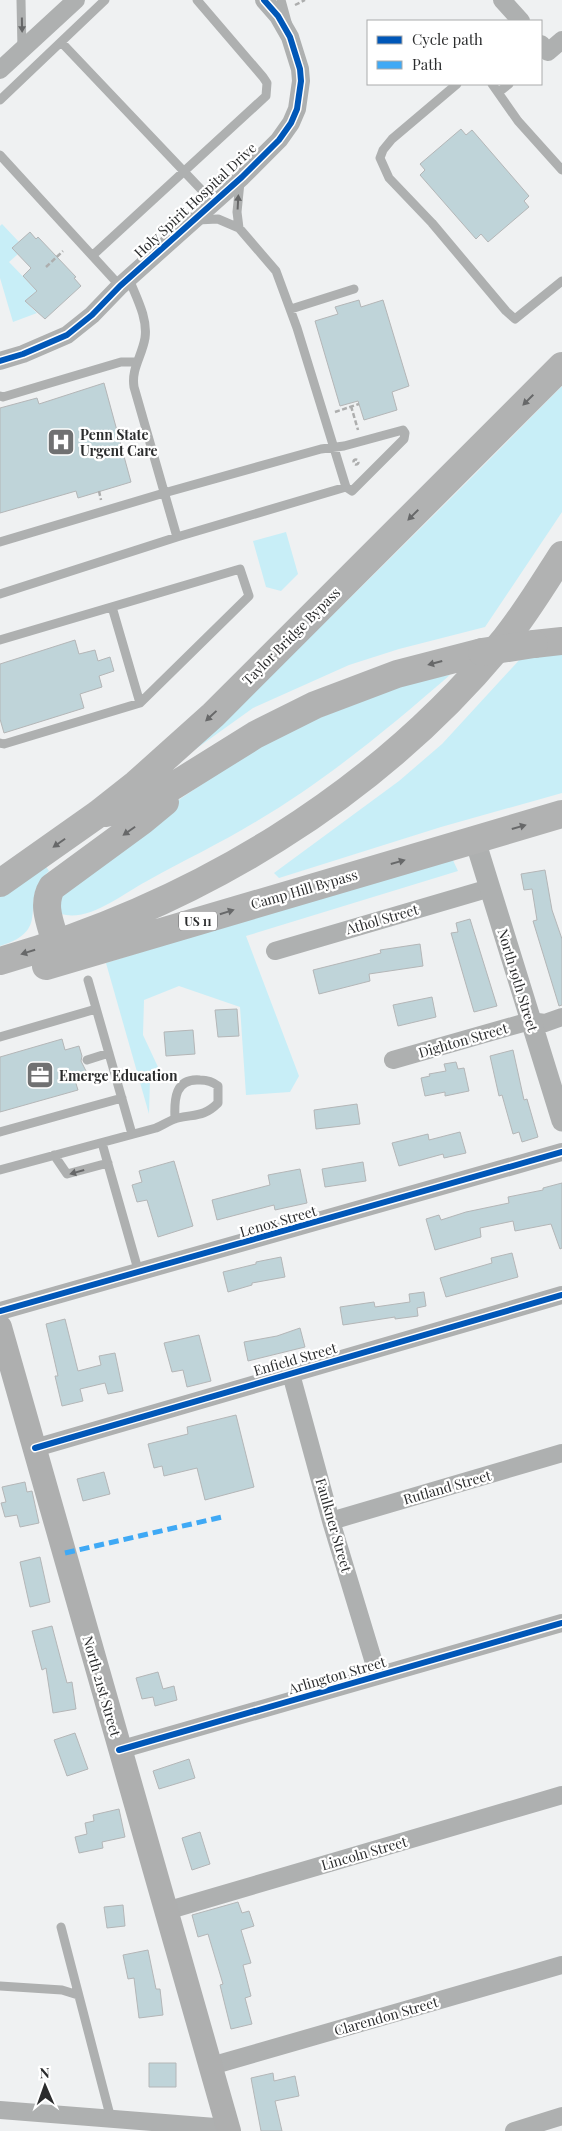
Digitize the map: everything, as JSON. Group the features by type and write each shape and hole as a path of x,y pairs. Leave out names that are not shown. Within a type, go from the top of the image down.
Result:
{"main road":[{"name":"Taylor Bridge Bypass","path":"0,883 98,814 213,715 562,366"},
{"path":"51,955 226,869 295,827 361,779 422,727 481,667 524,614 562,554"},
{"path":"0,961 51,955 122,936 204,898 269,862 338,816 402,765 463,709 518,647 562,584"},
{"path":"98,814 131,807 151,800 220,756 289,717 336,696 416,668 482,652 562,641"},
{"path":"51,955 46,901 52,887 142,821 220,756"},
{"name":"Camp Hill Bypass","path":"51,955 475,840 562,814"},
{"name":"US 11","path":"0,980 51,955"},
{"name":"North 21st Street","path":"0,1327 228,2130"}],"street":[{"path":"0,70 76,0"},
{"name":"Holy Spirit Hospital Drive","path":"0,361 23,354 67,335 92,315 124,282 242,177 279,140 291,123 297,108 301,81 300,70 290,37 278,16 264,0"},
{"path":"502,0 520,20"},
{"path":"543,51 562,40"},
{"name":"North 19th Street","path":"475,840 562,1121"},
{"name":"Athol Street","path":"275,951 490,888"},
{"name":"Dighton Street","path":"393,1060 530,1021 545,1023 562,1017"},
{"name":"Lenox Street","path":"0,1311 562,1152"},
{"name":"Enfield Street","path":"35,1448 562,1295"},
{"name":"Faulkner Street","path":"291,1374 378,1676"},
{"name":"Rutland Street","path":"332,1520 562,1453"},
{"name":"Arlington Street","path":"120,1750 562,1623"},
{"name":"Lincoln Street","path":"166,1911 562,1795"},
{"name":"Clarendon Street","path":"210,2066 562,1965"},
{"path":"0,2110 228,2130"},
{"path":"514,2131 562,2116"}],"lane":[{"path":"21,0 22,50"},
{"path":"0,100 105,0"},
{"path":"92,255 262,101 267,89 267,83 263,77 197,0"},
{"path":"281,0 290,37"},
{"path":"61,42 213,202"},
{"path":"457,85 392,139 383,150 380,158 382,165 389,178 432,224 506,311 515,318 562,281"},
{"path":"493,85 518,121 562,170"},
{"path":"499,92 508,85"},
{"path":"1,157 92,255 124,282 141,310 145,331 142,351 136,362 133,374 134,387 177,537"},
{"path":"239,228 237,212 242,177"},
{"path":"0,542 321,449 334,448 403,430 405,433 401,444 352,491 346,487 334,448 291,309 276,271 239,228 218,220 193,220"},
{"path":"291,309 354,289"},
{"path":"0,396 3,397 121,362 136,362"},
{"path":"0,594 177,537 346,487"},
{"path":"0,640 240,569 249,596 140,703 4,744 0,743"},
{"path":"112,607 140,703"},
{"path":"88,980 132,1134"},
{"path":"0,1037 96,1009"},
{"path":"86,1060 109,1053"},
{"path":"0,1170 156,1128 175,1119 202,1115 218,1104 218,1086 213,1082 186,1081 181,1085 175,1099 175,1119"},
{"path":"0,1132 122,1098"},
{"path":"102,1143 139,1273"},
{"path":"54,1155 67,1174 108,1163"},
{"path":"61,1927 112,2119"},
{"path":"0,1986 62,1990 78,1995"}],"path":[{"path":"291,6 305,0"},
{"path":"46,267 63,251"},
{"path":"335,412 359,404"},
{"path":"351,406 358,430"},
{"path":"99,492 102,500"}],"shaded area":[{"path":"2,224 19,242 12,248 18,254 9,262 37,291 25,301 37,313 13,322 0,278 0,226"},
{"path":"562,386 562,512 485,627 399,649 349,665 253,708 186,756 376,573"},
{"path":"286,532 298,574 281,591 266,587 253,541"},
{"path":"562,653 562,793 441,827 279,878 274,873 399,781 442,744 522,657"},
{"path":"450,675 380,734 332,771 257,821 94,911 72,915 61,914 59,893 174,803 232,764 286,731 416,680"},
{"path":"451,856 458,871 246,936 299,1076 290,1092 246,1095 240,1007 179,986 144,1000 143,1035 158,1067 150,1079 149,1114 106,963"},
{"path":"43,862 49,871 39,882 35,893 31,923 26,931 17,939 0,946 0,889"}],"building":[{"path":"461,129 466,135 472,130 529,196 524,201 529,207 488,242 481,234 476,239 420,175 425,170 420,164"},
{"path":"30,232 36,239 38,237 76,277 74,278 81,286 45,319 25,301 37,291 23,276 31,268 12,248"},
{"path":"359,300 361,307 383,300 409,386 392,392 397,410 364,420 358,401 340,406 315,321 338,314 335,307"},
{"name":"Penn State Urgent Care","path":"104,383 131,482 78,498 76,491 0,513 0,408 37,398 39,404"},
{"path":"75,640 79,654 95,650 98,661 110,657 114,671 99,676 102,687 80,694 84,708 4,733 0,719 0,664"},
{"path":"545,870 552,910 562,939 562,1005 559,1006 533,921 537,920 532,889 524,890 521,874"},
{"path":"470,919 497,1006 474,1012 451,933 458,932 456,923"},
{"path":"420,944 423,966 369,974 370,981 319,994 313,970 381,953 380,950"},
{"path":"432,997 436,1017 398,1026 393,1005"},
{"path":"237,1009 239,1036 218,1037 215,1010"},
{"path":"193,1030 195,1054 166,1056 164,1032"},
{"name":"Emerge Education","path":"62,1039 65,1050 79,1046 82,1056 81,1061 87,1073 74,1077 78,1090 0,1112 0,1057"},
{"path":"513,1050 524,1100 527,1099 538,1137 522,1142 519,1132 513,1134 502,1095 499,1096 490,1056"},
{"path":"456,1062 458,1069 464,1068 469,1091 445,1096 445,1092 425,1096 421,1078 430,1076 429,1074 446,1071 444,1064"},
{"path":"357,1104 360,1124 316,1129 314,1110"},
{"path":"460,1132 466,1153 444,1158 443,1154 399,1166 392,1143 428,1134 429,1140"},
{"path":"174,1161 193,1226 158,1237 147,1200 137,1202 132,1185 142,1182 139,1171"},
{"path":"363,1162 366,1181 325,1187 322,1169"},
{"path":"300,1169 307,1203 275,1210 274,1205 217,1220 212,1200 270,1185 268,1175"},
{"path":"562,1183 562,1248 560,1249 551,1224 515,1231 513,1221 480,1228 481,1237 435,1250 426,1219 439,1215 441,1220 466,1212 509,1203 508,1197 543,1190 543,1188"},
{"path":"512,1253 518,1277 446,1297 440,1278 492,1263 491,1258"},
{"path":"281,1257 285,1277 252,1283 252,1285 228,1292 223,1272"},
{"path":"424,1292 426,1306 417,1308 418,1316 395,1319 395,1317 343,1325 340,1307 374,1302 375,1307 410,1302 409,1294"},
{"path":"65,1319 78,1371 101,1365 99,1356 115,1353 123,1391 108,1394 105,1383 80,1389 83,1401 62,1406 55,1376 58,1376 46,1324"},
{"path":"300,1328 305,1347 248,1361 244,1342 277,1336"},
{"path":"199,1335 211,1381 187,1387 183,1370 172,1372 164,1343"},
{"path":"236,1415 254,1487 205,1500 197,1468 164,1476 162,1466 154,1468 148,1444 188,1434 187,1427"},
{"path":"104,1472 110,1494 83,1501 77,1479"},
{"path":"25,1482 27,1492 32,1491 39,1523 20,1527 17,1515 5,1517 1,1503 6,1502 2,1487"},
{"path":"40,1557 50,1602 30,1607 20,1562"},
{"path":"52,1626 67,1683 72,1682 76,1709 53,1713 46,1668 42,1670 32,1631"},
{"path":"158,1672 163,1689 174,1686 177,1700 155,1706 153,1697 142,1699 136,1678"},
{"path":"75,1733 88,1769 67,1776 54,1740"},
{"path":"189,1759 195,1778 159,1789 153,1771"},
{"path":"119,1809 125,1837 102,1842 103,1848 79,1853 75,1837 87,1834 85,1823 94,1821 93,1815"},
{"path":"200,1832 210,1864 192,1870 182,1838"},
{"path":"238,1902 242,1913 249,1911 254,1926 241,1930 251,1963 243,1965 251,1996 245,1998 252,2024 231,2029 220,1985 223,1984 208,1934 198,1937 192,1915"},
{"path":"123,1905 125,1926 107,1928 104,1907"},
{"path":"148,1950 156,1989 160,1989 163,2015 139,2018 134,1978 128,1979 123,1955"},
{"path":"149,2063 176,2063 176,2087 149,2087"},
{"path":"273,2073 274,2081 295,2076 299,2096 275,2101 282,2131 261,2131 251,2078"}],"marked path":[{"path":"65,1553 222,1517"}],"cycle path":[{"path":"0,361 23,354 67,335 92,315 120,286 242,177 279,140 291,123 297,109 301,81 300,69 290,37 278,16 264,0"},
{"path":"0,1311 562,1152"},
{"path":"35,1448 562,1295"},
{"path":"119,1750 562,1623"}],"place":[{"name":"Penn State Urgent Care","path":"61,442"},
{"name":"Emerge Education","path":"40,1075"}]}
